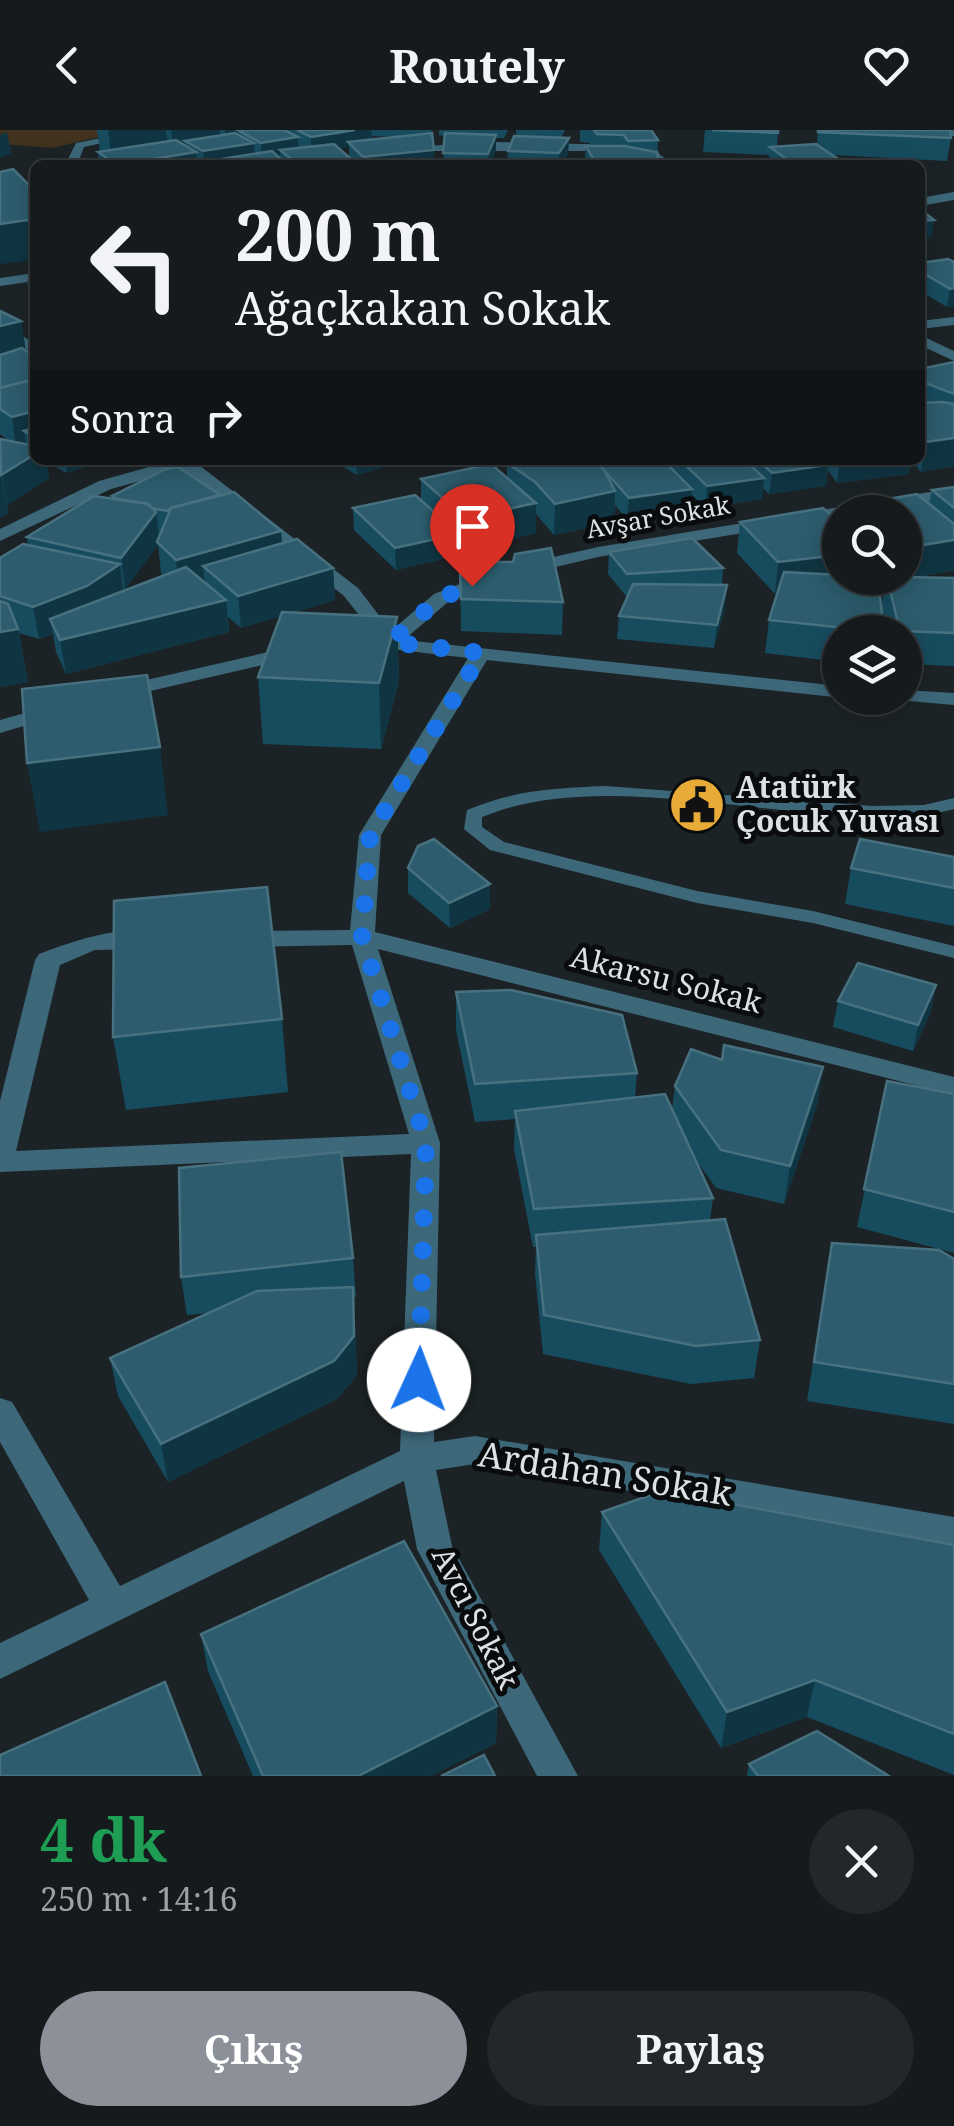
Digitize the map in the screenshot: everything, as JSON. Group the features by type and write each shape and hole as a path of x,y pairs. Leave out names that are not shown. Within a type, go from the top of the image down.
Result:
{"street":[{"path":"73,160 80,144 158,130"},
{"path":"643,130 655,157 661,160"},
{"path":"902,130 954,133"},
{"path":"380,150 494,144 650,148"},
{"path":"925,201 954,196"},
{"path":"0,282 30,278"},
{"path":"925,324 954,321"},
{"path":"0,325 30,347"},
{"path":"925,342 954,357"},
{"path":"0,536 105,485 175,465"},
{"path":"194,465 352,592 390,642"},
{"name":"Avşar Sokak","path":"390,642 440,598 503,574 598,552 954,493"},
{"path":"363,644 390,642 822,690"},
{"path":"0,728 86,702 314,649"},
{"name":"Avcı Sokak","path":"482,653 370,835 362,937 426,1143 416,1459 436,1550 558,1776"},
{"path":"922,697 954,698"},
{"name":"Akarsu Sokak","path":"207,940 362,937 954,1086"},
{"path":"169,940 92,942 48,960 0,1160 426,1143"},
{"path":"0,1412 113,1608"},
{"name":"Ardahan Sokak","path":"0,1662 416,1459 476,1450 954,1532"}],"lane":[{"path":"954,802 934,810 850,811 572,790 494,799 473,814 473,829 498,846 697,897 813,917 954,952"}],"shaded area":[{"path":"0,130 127,130 53,148 0,144"}],"building":[{"path":"284,130 298,137 261,143 239,131"},
{"path":"297,130 355,130 311,137"},
{"path":"594,130 651,130 658,140 628,141 624,135 597,134"},
{"path":"712,130 778,130 778,133"},
{"path":"950,130 951,138 818,132"},
{"path":"235,133 254,143 203,151 185,141"},
{"path":"432,133 434,150 363,157 348,142"},
{"path":"445,133 496,135 488,154 443,153"},
{"path":"514,136 569,138 559,153 508,151"},
{"path":"176,140 196,152 147,160 110,160 98,152"},
{"path":"334,144 352,160 292,160 280,150"},
{"path":"816,144 840,160 787,160 770,147"},
{"path":"586,146 625,146 656,152 659,160 594,160"},
{"path":"272,151 282,160 216,160"},
{"path":"13,169 30,186 30,220 0,224 0,172"},
{"path":"948,259 954,262 954,288 925,274 925,262"},
{"path":"0,311 21,321 0,326"},
{"path":"22,348 30,354 30,380 0,388 0,355"},
{"path":"954,362 954,394 925,383 925,368"},
{"path":"30,380 30,412 12,417 0,409 0,388"},
{"path":"925,403 954,404 954,438 925,441"},
{"path":"0,439 30,445 30,457 1,475"},
{"path":"492,465 536,503 465,518 421,479"},
{"path":"510,465 599,465 615,491 555,504 535,482"},
{"path":"599,465 668,465 692,489 629,498"},
{"path":"685,465 750,465 764,478 707,486"},
{"path":"763,465 828,465 772,473"},
{"path":"178,467 220,495 167,511 112,496 166,469"},
{"path":"954,487 954,508 932,490"},
{"path":"234,492 281,531 176,560 157,542 171,508"},
{"path":"415,495 459,534 395,548 353,508"},
{"path":"94,496 148,504 156,512 121,558 27,537"},
{"path":"922,498 954,524 954,540 922,545"},
{"path":"822,508 822,557 778,562 740,522"},
{"path":"692,538 723,568 627,574 609,552"},
{"path":"297,539 333,568 238,596 203,566"},
{"path":"23,544 120,564 87,586 33,607 0,596 0,558"},
{"path":"551,548 563,602 461,599 460,573 491,562 513,562 515,554"},
{"path":"186,567 226,600 60,640 50,619"},
{"path":"784,572 822,574 822,595 880,595 882,615 822,615 822,626 769,620"},
{"path":"922,577 954,578 954,633 922,632 922,615 896,615 891,595 922,595"},
{"path":"633,584 727,585 717,625 619,616"},
{"path":"0,601 8,604 18,629 0,632"},
{"path":"282,612 397,617 379,683 258,677"},
{"path":"147,675 160,747 27,763 22,689"},
{"path":"434,839 490,884 449,903 408,868 418,846"},
{"path":"860,839 954,857 954,888 851,868"},
{"path":"267,887 282,1019 113,1037 114,901"},
{"path":"858,963 936,985 918,1025 838,1001"},
{"path":"511,990 622,1015 637,1073 475,1084 456,992"},
{"path":"724,1045 823,1067 790,1166 721,1150 675,1086 691,1049 722,1060"},
{"path":"887,1081 954,1094 954,1212 864,1189"},
{"path":"665,1094 713,1198 534,1209 515,1111"},
{"path":"341,1152 353,1258 181,1277 179,1168"},
{"path":"725,1219 760,1340 696,1346 544,1315 536,1235"},
{"path":"832,1243 939,1250 954,1259 954,1384 814,1362"},
{"path":"353,1287 354,1336 334,1361 161,1444 110,1358 257,1291"},
{"path":"662,1491 954,1545 954,1734 815,1680 727,1712 602,1512"},
{"path":"404,1541 497,1706 358,1776 263,1776 201,1634"},
{"path":"165,1682 201,1776 0,1776 0,1755"},
{"path":"817,1731 889,1776 758,1776 749,1764"},
{"path":"484,1755 495,1776 441,1776"}],"place":[{"name":"Atatürk Çocuk Yuvası","path":"697,805"}],"route":[{"path":"419,1380 426,1143 362,937 370,835 482,653 390,642 440,598 472,586"}]}
